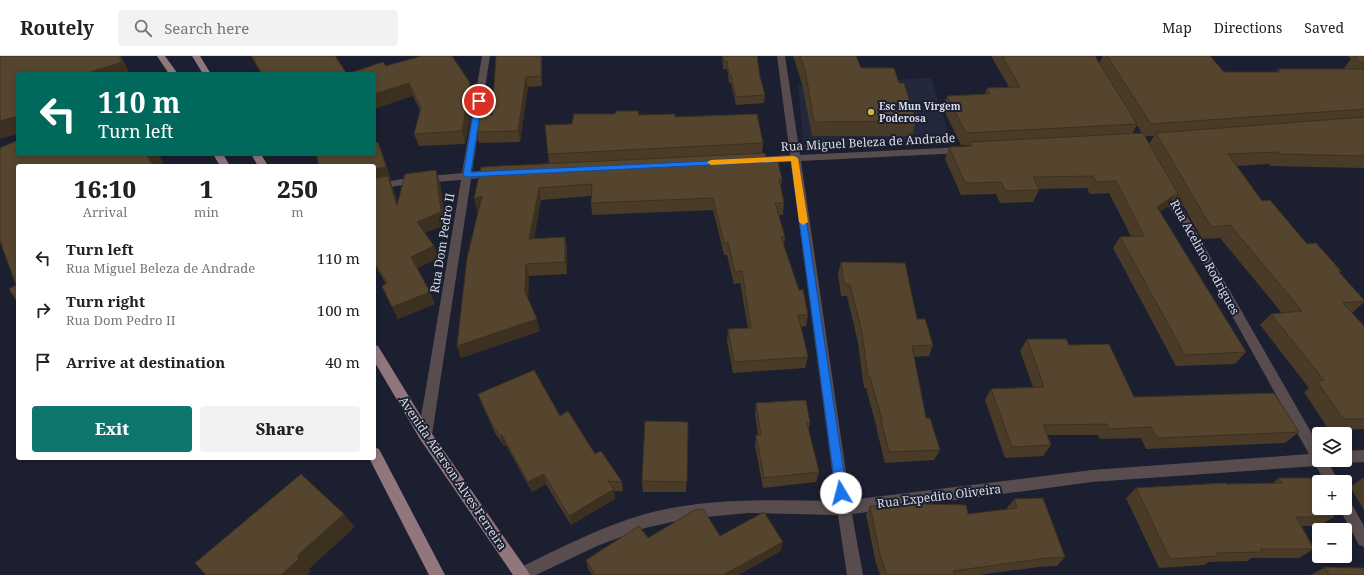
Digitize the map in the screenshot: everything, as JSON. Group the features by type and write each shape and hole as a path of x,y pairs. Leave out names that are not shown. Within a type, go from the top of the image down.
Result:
{"main road":[{"path":"161,56 173,72"},
{"path":"196,56 206,72"},
{"name":"Avenida Aderson Alves Ferreira","path":"376,353 425,435 522,575"},
{"path":"376,457 437,575"}],"street":[{"name":"Rua Dom Pedro II","path":"425,435 486,56"},
{"path":"781,56 794,158 854,575"},
{"name":"Rua Miguel Beleza de Andrade","path":"749,160 975,149"},
{"path":"376,188 408,181 466,175 505,173"},
{"name":"Rua Acelino Rodrigues","path":"1167,190 1312,448"},
{"path":"1352,457 1364,456"},
{"name":"Rua Expedito Oliveira","path":"522,575 593,540 645,521 686,512 748,506 844,508 1092,476 1312,460"},
{"path":"1350,515 1364,540"}],"shaded area":[{"name":"Esc Mun Virgem Poderosa","path":"931,78 950,138 804,149 798,85"}],"building":[{"path":"0,56 119,56 122,62 90,72 16,72 16,117 0,121"},
{"path":"252,56 335,56 346,72 261,72"},
{"path":"421,56 452,56 470,83 462,131 414,134 421,108 409,83 376,93 376,72 353,72 383,62 386,66"},
{"path":"496,56 541,56 541,76 526,77 518,131 476,132 481,100 492,116"},
{"path":"723,56 757,56 760,77 765,95 736,97 731,75 729,75 727,61 724,61"},
{"path":"800,56 856,56 861,68 894,68 899,83 904,83 916,121 814,122 805,69"},
{"path":"1002,56 1095,56 1137,124 966,133 947,96 990,94 987,88 1020,87"},
{"path":"1107,56 1210,56 1224,72 1281,72 1278,69 1364,69 1364,109 1151,124"},
{"path":"1354,56 1364,56 1364,65"},
{"path":"616,111 639,111 638,115 675,114 675,117 757,114 763,143 548,154 545,125 572,124 574,114 615,114"},
{"path":"1364,117 1364,156 1280,154 1278,152 1228,154 1262,201 1270,200 1307,244 1316,243 1341,271 1338,271 1364,300 1343,303 1364,326 1364,419 1343,419 1317,381 1324,380 1271,314 1302,311 1230,225 1211,227 1156,133"},
{"path":"1143,133 1184,204 1176,194 1157,207 1246,352 1185,355 1120,237 1144,236 1116,181 1096,182 1093,176 1033,177 1039,190 1005,191 1001,182 965,183 949,147 972,146 970,142"},
{"path":"16,141 16,156 147,156 153,164 16,164 16,285 0,241 0,148"},
{"path":"376,142 378,142 386,167 376,169 376,164 318,164 316,156 376,156"},
{"path":"765,153 766,158 777,158 782,179 779,179 784,203 775,203 785,237 781,237 799,290 803,290 808,315 798,315 808,357 734,362 728,329 751,328 742,271 735,272 728,243 724,243 713,198 591,203 592,184 539,188 529,239 565,237 565,262 526,264 525,292 537,319 457,346 467,258 482,196 474,199 481,167"},
{"path":"436,170 441,212 417,222 434,246 411,257 430,292 392,307 382,286 387,283 376,265 376,178 388,176 397,206 405,174"},
{"path":"841,262 905,263 917,319 925,319 933,345 912,346 926,418 930,418 940,450 889,452 870,377 868,377 862,332 850,285 844,284"},
{"path":"16,285 16,300 9,289"},
{"path":"1027,339 1066,339 1069,345 1109,344 1134,397 1274,393 1299,432 1157,438 1151,427 1109,429 1107,424 1043,425 1051,445 1012,447 991,389 1044,387"},
{"path":"534,370 560,416 568,411 595,454 601,451 622,482 608,481 614,489 569,516 544,474 528,482 502,435 500,436 491,422 478,394"},
{"path":"806,400 810,423 807,423 819,472 764,478 756,435 761,435 756,403"},
{"path":"645,421 688,422 687,482 642,481"},
{"path":"301,474 344,514 297,556 299,559 281,575 206,575 195,563"},
{"path":"1279,478 1311,478 1312,515 1333,515 1334,517 1296,517 1312,545 1312,549 1260,549 1262,552 1216,553 1218,556 1170,559 1136,488 1225,483 1282,483"},
{"path":"1043,498 1065,557 1047,558 953,571 955,575 887,575 880,555 870,506 924,504 966,505 968,514 1017,508 1014,499"},
{"path":"703,509 720,536 764,512 783,542 723,575 595,575 586,560 639,526 648,538 695,510"},
{"path":"1325,567 1364,568 1364,575 1329,575"}],"slow traffic":[{"path":"711,162 794,158 803,222"}],"place":[{"name":"Esc Mun Virgem Poderosa","path":"871,112"}],"route":[{"path":"479,101 466,175 794,158 841,493"}]}
